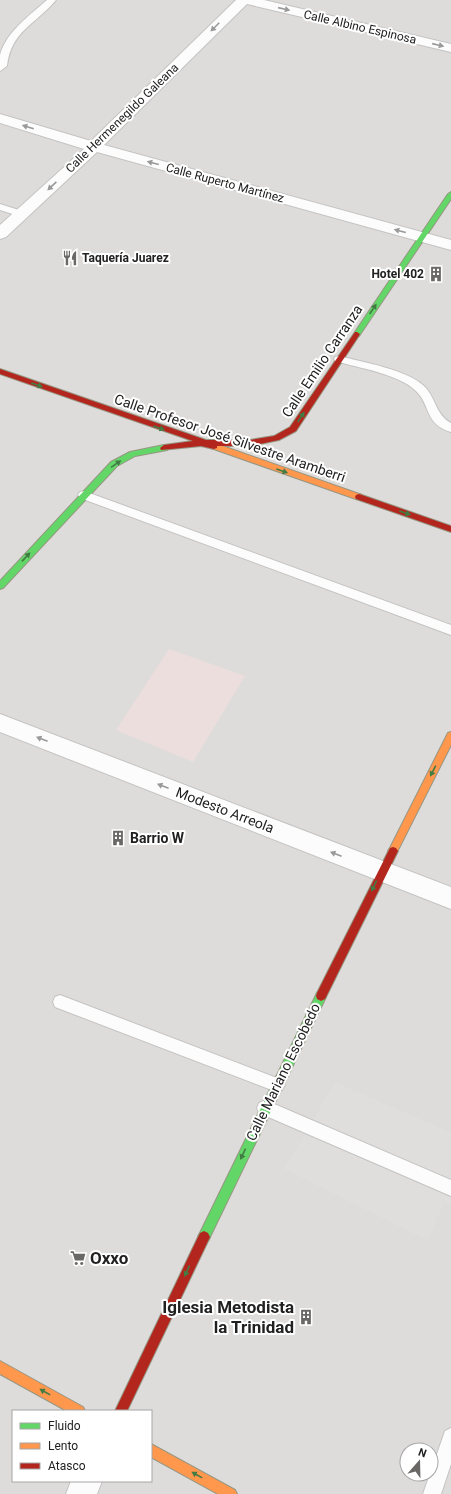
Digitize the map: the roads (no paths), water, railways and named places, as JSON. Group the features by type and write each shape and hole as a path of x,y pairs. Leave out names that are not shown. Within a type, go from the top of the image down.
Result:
{"street":[{"name":"Calle Hermenegildo Galeana","path":"0,234 94,147 243,0"},
{"name":"Calle Albino Espinosa","path":"246,0 451,48"},
{"name":"Calle Ruperto Martínez","path":"0,118 94,147 451,245"},
{"name":"Calle Emilio Carranza","path":"0,586 84,494 114,464 133,454 153,449 201,443 250,443 276,438 294,429 339,359 451,194"},
{"name":"Calle Profesor José Silvestre Aramberri","path":"0,372 451,529"},
{"name":"Modesto Arreola","path":"0,723 451,898"},
{"name":"Calle Mariano Escobedo","path":"121,1410 265,1108 382,871 451,736"},
{"path":"0,1367 78,1410"},
{"path":"152,1451 231,1494"},
{"path":"81,1494 87,1482"}],"lane":[{"path":"0,69 3,66 3,58 10,40 52,0"},
{"path":"0,208 22,214"},
{"path":"339,359 399,377 420,388 432,414 443,425 451,428"},
{"path":"84,494 451,630"},
{"path":"60,1002 277,1085"},
{"path":"265,1108 451,1188"},
{"path":"432,1494 451,1437"}],"place":[{"name":"Taquería Juarez","path":"70,258"},
{"name":"Hotel 402","path":"436,274"},
{"name":"Barrio W","path":"118,838"},
{"name":"Oxxo","path":"78,1258"},
{"name":"Iglesia Metodista la Trinidad","path":"306,1317"}]}
